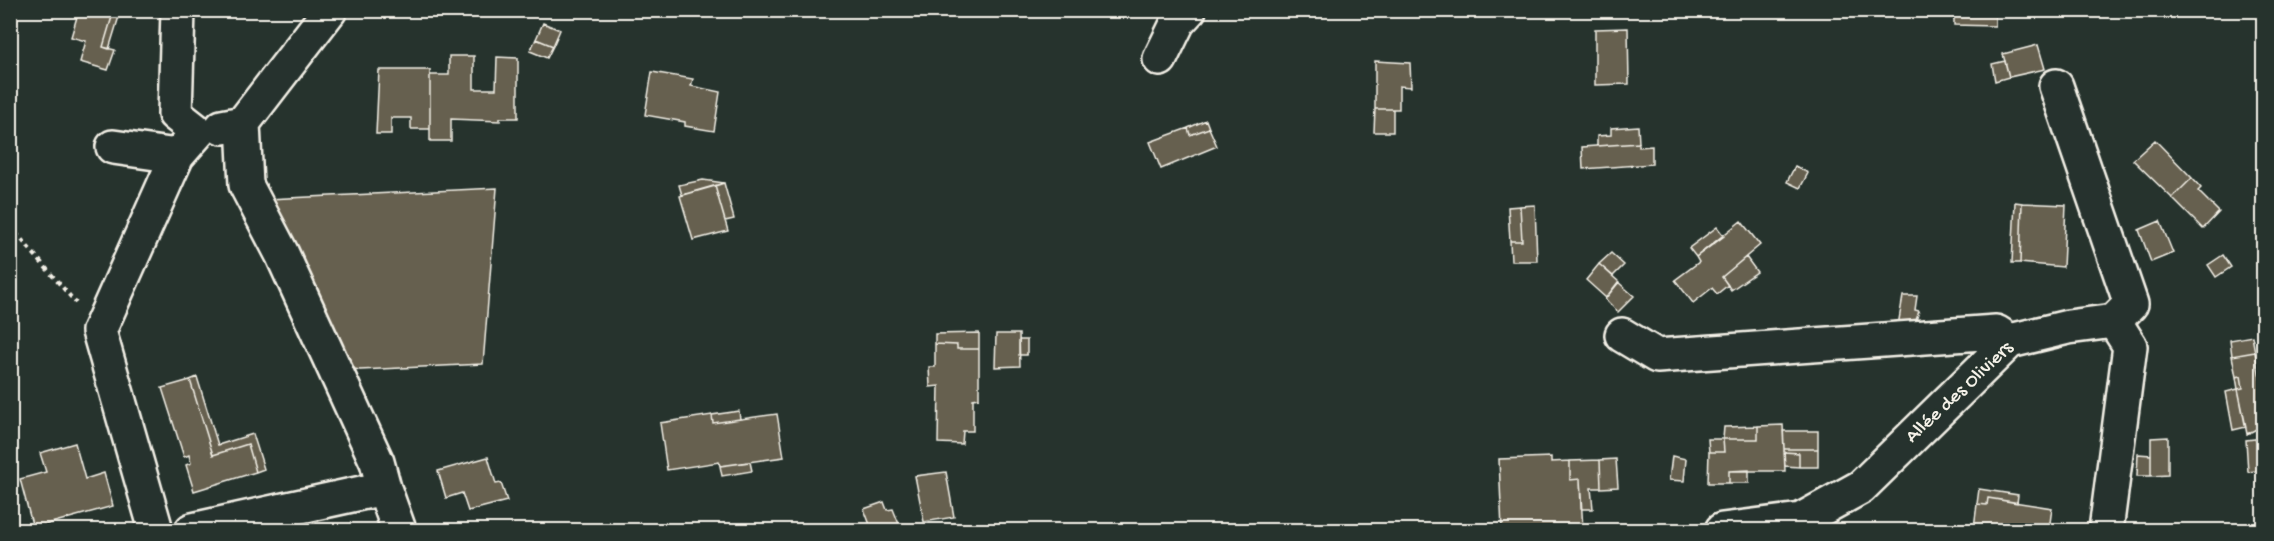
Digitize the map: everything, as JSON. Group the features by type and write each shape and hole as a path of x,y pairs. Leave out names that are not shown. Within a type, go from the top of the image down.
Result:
{"street":[{"path":"156,531 99,332 187,144 175,114 178,10"},
{"path":"113,147 187,144 243,123 330,10"},
{"path":"1161,59 1178,22 1189,10"},
{"path":"2056,86 2131,304 2114,321 2130,346 2106,531"},
{"path":"243,123 246,185 282,254 377,462 399,531"},
{"name":"Allée des Oliviers","path":"1722,531 1801,520 1861,487 2010,340 2068,327 2114,321"},
{"path":"1622,335 1657,356 1996,332 2010,340"},
{"path":"192,531 384,488"}],"path":[{"path":"10,225 99,332"}],"building":[{"path":"79,10 114,10 103,47 115,50 108,70 80,62 86,41 71,37"},
{"path":"114,10 121,10 109,49 103,47"},
{"path":"1954,10 1995,10 1995,26 1954,25"},
{"path":"543,23 560,30 553,46 536,39"},
{"path":"1628,28 1629,84 1595,85 1595,29"},
{"path":"536,39 553,46 547,58 530,51"},
{"path":"2038,45 2045,69 2009,77 2003,54"},
{"path":"449,56 474,56 474,89 496,89 497,57 518,58 518,118 500,118 500,121 451,119 451,141 430,141 430,75 449,75"},
{"path":"1375,61 1410,63 1411,87 1399,86 1399,109 1375,109"},
{"path":"2005,61 2009,77 1995,81 1992,64"},
{"path":"379,70 430,70 430,129 411,129 411,118 391,118 391,134 376,134"},
{"path":"652,72 693,79 691,86 720,92 714,131 685,126 685,122 645,115"},
{"path":"1375,109 1393,109 1393,132 1374,132"},
{"path":"1206,120 1209,128 1190,135 1188,128"},
{"path":"1638,126 1639,143 1597,146 1597,136 1611,135 1611,128"},
{"path":"1188,128 1190,135 1209,128 1217,146 1161,169 1150,142"},
{"path":"2155,140 2192,178 2172,198 2133,160"},
{"path":"1639,143 1639,147 1652,146 1652,164 1583,169 1582,147"},
{"path":"1795,166 1808,173 1800,188 1787,182"},
{"path":"2192,178 2201,188 2198,191 2219,212 2203,229 2172,198"},
{"path":"703,180 724,183 682,195 679,185"},
{"path":"724,183 734,219 725,221 715,186"},
{"path":"715,186 728,231 693,240 680,196"},
{"path":"497,188 483,364 360,370 342,367 268,199"},
{"path":"2015,202 2022,203 2020,263 2012,263"},
{"path":"2022,203 2066,205 2063,267 2020,263"},
{"path":"1535,205 1537,261 1511,261 1510,241 1522,241 1520,206"},
{"path":"1520,206 1522,241 1510,241 1508,207"},
{"path":"1741,221 1760,245 1722,277 1728,285 1717,294 1712,288 1693,303 1675,280 1699,262 1696,257"},
{"path":"2160,221 2173,253 2151,262 2139,230"},
{"path":"1717,227 1724,236 1696,257 1689,248"},
{"path":"1611,253 1624,265 1613,276 1599,264"},
{"path":"2223,255 2231,267 2216,277 2208,265"},
{"path":"1746,257 1757,272 1731,290 1722,277"},
{"path":"1599,264 1619,282 1606,298 1586,280"},
{"path":"1618,282 1634,296 1618,312 1605,299"},
{"path":"1903,296 1917,296 1915,310 1919,311 1915,324 1898,326"},
{"path":"979,333 979,349 957,349 957,345 935,344 935,334"},
{"path":"996,334 1019,334 1020,366 995,367"},
{"path":"2252,336 2255,352 2232,356 2230,340"},
{"path":"1019,340 1027,340 1027,355 1019,355"},
{"path":"935,344 957,345 957,349 979,349 979,398 973,399 973,431 963,431 962,444 938,443 939,386 930,387 929,367 935,367"},
{"path":"2255,352 2264,397 2264,425 2247,434 2238,389 2243,388 2241,376 2236,377 2232,356"},
{"path":"2241,376 2243,388 2238,389 2236,377"},
{"path":"197,377 218,445 253,434 264,469 256,472 248,444 213,455 190,380"},
{"path":"190,380 213,455 248,444 256,472 194,491 186,465 191,463 189,455 184,457 162,388"},
{"path":"2238,389 2246,427 2233,430 2226,392"},
{"path":"739,411 740,419 713,423 712,415"},
{"path":"777,414 784,457 720,466 719,462 667,470 660,423 712,415 713,423"},
{"path":"1783,425 1785,471 1729,471 1729,483 1708,483 1709,452 1724,452 1723,439 1758,439 1758,426"},
{"path":"1758,426 1758,439 1723,439 1724,427"},
{"path":"1783,431 1818,431 1818,449 1784,449"},
{"path":"2168,437 2168,475 2151,476 2151,438"},
{"path":"2264,438 2264,470 2248,472 2246,440"},
{"path":"1708,439 1723,439 1724,452 1709,452"},
{"path":"75,443 85,479 104,473 113,506 33,528 20,479 46,472 40,453"},
{"path":"1784,449 1818,449 1818,467 1799,467 1799,453 1784,452"},
{"path":"1784,452 1799,453 1799,467 1785,466"},
{"path":"2138,454 2151,455 2151,476 2137,476"},
{"path":"1672,456 1686,459 1684,481 1669,480"},
{"path":"488,457 496,484 501,483 507,501 468,511 462,493 446,498 438,471"},
{"path":"1551,457 1551,462 1570,461 1570,480 1580,479 1583,530 1502,530 1499,459"},
{"path":"1616,459 1618,487 1601,488 1600,460"},
{"path":"1600,460 1601,488 1591,488 1593,509 1581,509 1580,479 1570,480 1570,461"},
{"path":"750,462 752,471 722,476 720,466"},
{"path":"1749,470 1749,483 1729,483 1729,471"},
{"path":"946,472 954,517 924,522 915,476"},
{"path":"1979,489 2018,495 2017,503 1988,498 1987,505 1977,504"},
{"path":"1988,498 2052,508 2049,530 1974,528 1977,504 1987,505"},
{"path":"884,502 887,510 893,509 901,529 872,530 864,509"}]}
